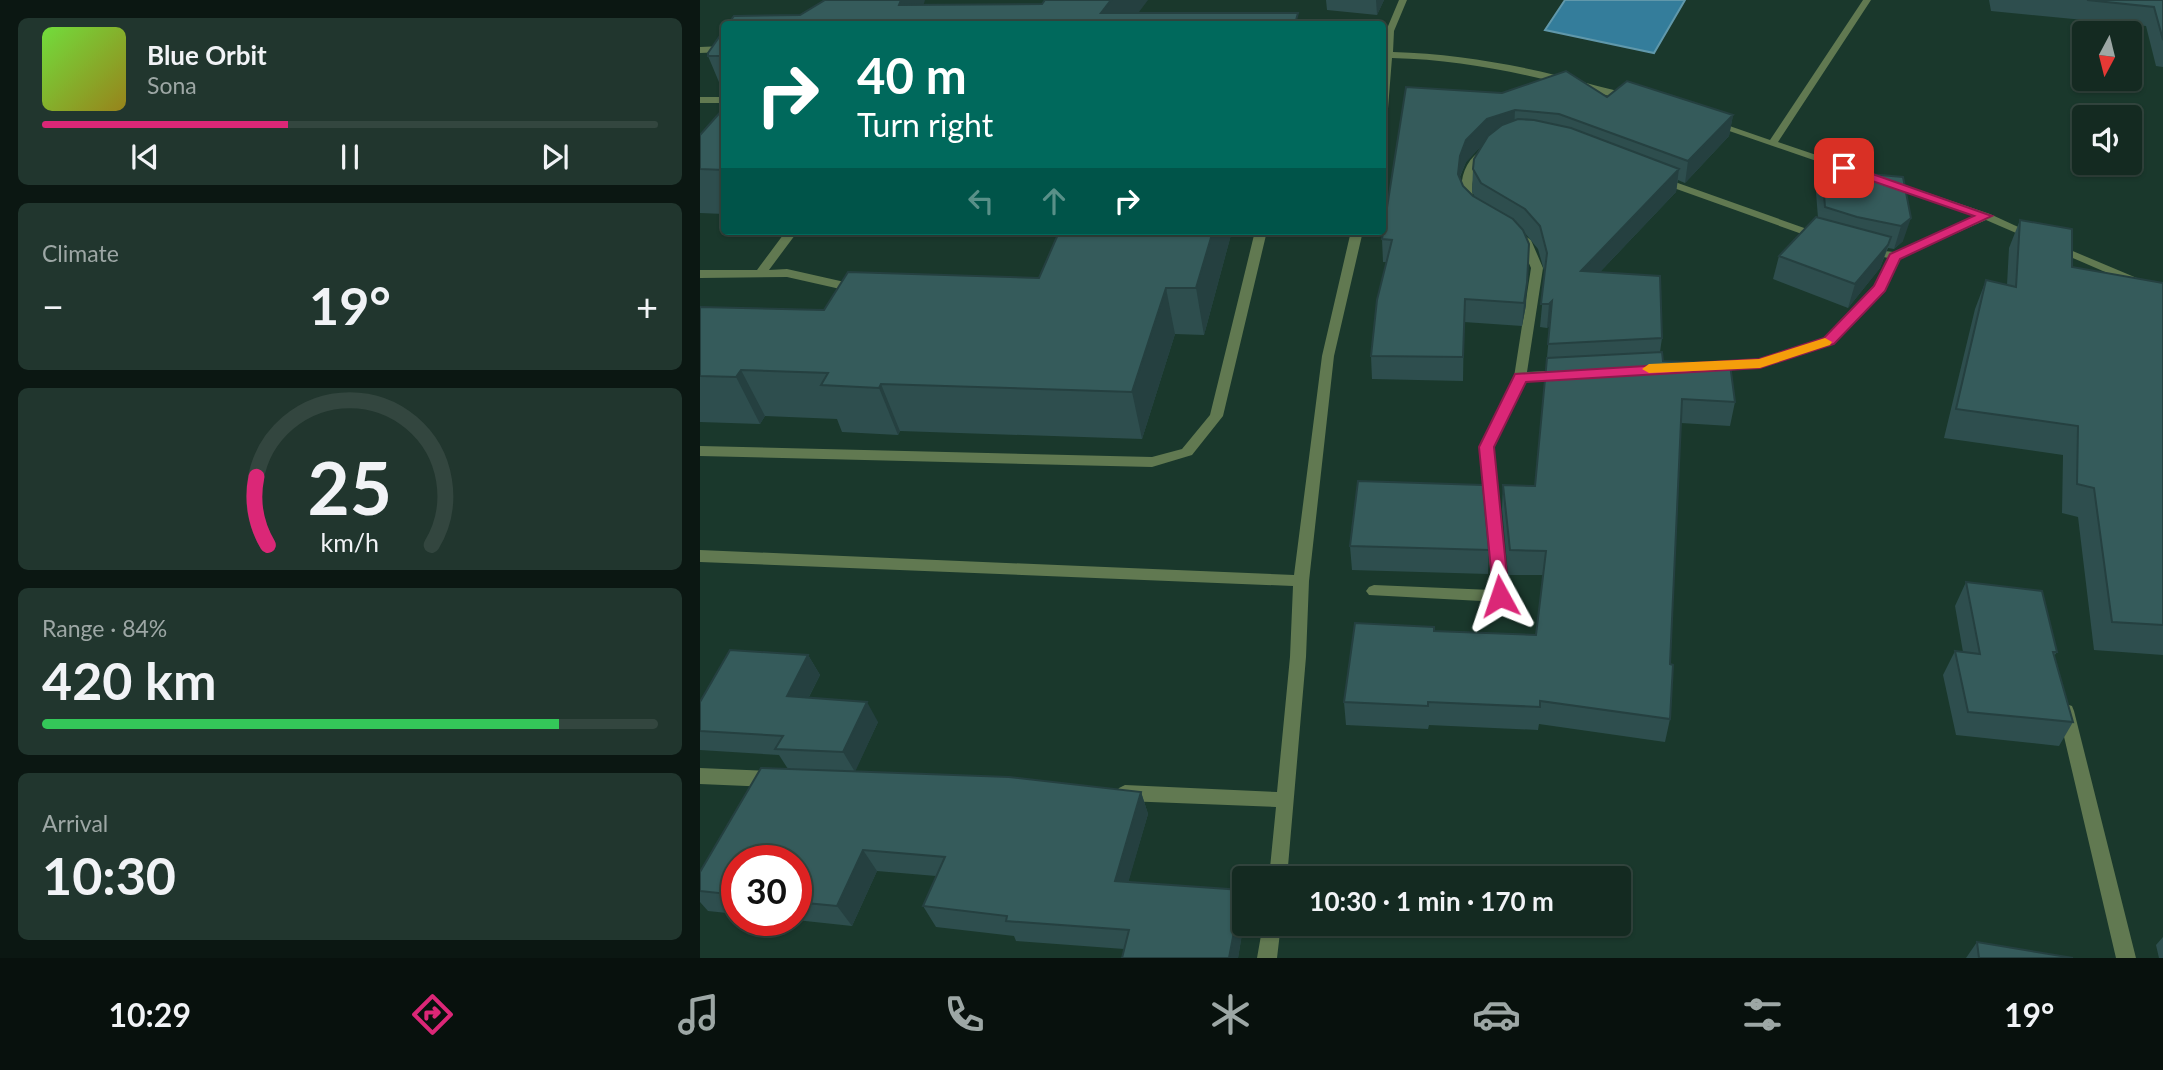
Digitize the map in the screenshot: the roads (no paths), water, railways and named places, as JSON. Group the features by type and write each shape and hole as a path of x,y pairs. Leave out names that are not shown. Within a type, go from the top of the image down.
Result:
{"street":[{"path":"1403,0 1390,31 1387,60 1429,54 1477,59 1572,81 1647,104"},
{"path":"1773,143 1867,0"},
{"path":"700,50 721,49"},
{"path":"700,100 721,100"},
{"path":"1698,119 1986,216 2163,293"},
{"path":"1475,214 1468,202 1468,178 1478,157 1496,144"},
{"path":"1653,177 1835,242"},
{"path":"1859,249 1895,256 1986,216"},
{"path":"1374,591 1500,596 1486,447 1521,377 1537,268 1525,240 1509,228"},
{"path":"761,273 789,235"},
{"path":"700,452 1153,462 1187,452 1216,416 1260,235"},
{"path":"1279,866 1298,657 1301,582 1328,356 1356,235"},
{"path":"1693,366 1760,363 1829,341 1880,288 1895,256"},
{"path":"700,274 786,273 870,292 862,302"},
{"path":"1521,377 1573,373"},
{"path":"700,556 1301,582"},
{"path":"2062,695 2126,958"},
{"path":"700,776 784,779"},
{"path":"1105,793 1286,800"},
{"path":"1267,958 1270,936"}],"water":[{"path":"1565,0 1685,0 1654,53 1545,30"}]}
